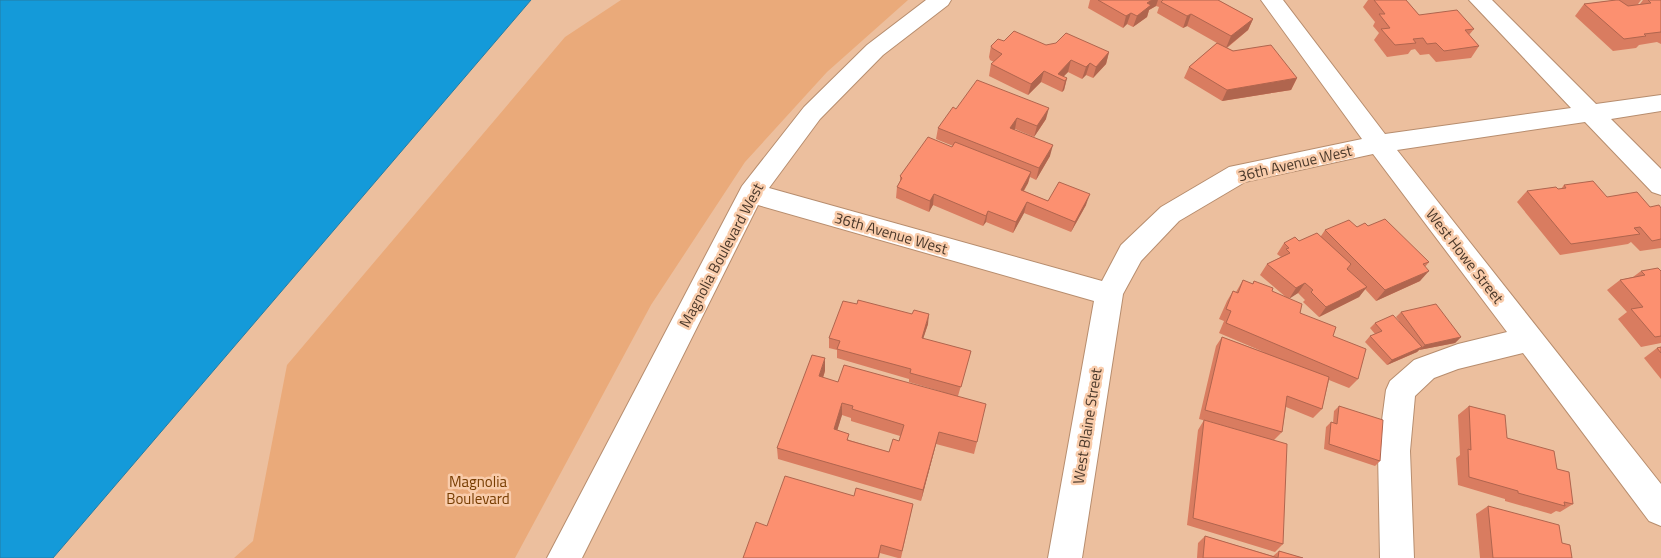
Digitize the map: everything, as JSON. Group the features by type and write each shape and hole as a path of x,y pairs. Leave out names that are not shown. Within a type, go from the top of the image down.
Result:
{"street":[{"name":"Magnolia Boulevard West","path":"564,558 751,193 812,113 875,50 940,0"},
{"name":"West Howe Street","path":"1272,0 1379,144 1661,510"},
{"path":"1480,0 1661,184"},
{"name":"36th Avenue West","path":"751,193 1109,294 1131,253 1170,214 1238,174 1379,144 1661,103"},
{"name":"West Blaine Street","path":"1064,558 1109,294"},
{"path":"1397,558 1394,451 1401,390 1424,369 1458,357 1529,339"}],"green space":[{"name":"Magnolia Boulevard","path":"621,0 908,0 827,72 745,162 651,305 515,558 234,558 253,541 287,365 565,37"}],"water":[{"path":"0,0 531,0 53,558 0,558"}],"building":[{"path":"1098,0 1152,0 1147,3 1151,5 1137,16 1131,13 1126,16"},
{"path":"1163,0 1218,0 1253,19 1231,36 1191,14 1187,16 1161,2"},
{"path":"1374,0 1406,0 1419,15 1457,10 1474,29 1465,30 1479,46 1444,51 1436,43 1427,44 1423,38 1413,39 1416,43 1395,45 1381,29 1390,28 1379,14 1385,14"},
{"path":"1619,0 1628,6 1651,3 1648,0 1661,0 1661,32 1624,39 1584,4"},
{"path":"1014,31 1046,45 1056,43 1066,33 1109,52 1096,67 1090,63 1086,67 1071,60 1058,74 1067,78 1065,81 1044,71 1031,84 991,64 1002,54 991,46 998,39 1004,41"},
{"path":"1217,43 1233,51 1271,45 1297,78 1227,90 1189,67"},
{"path":"977,80 1049,108 1037,126 1017,118 1010,128 1053,145 1039,168 938,128 953,107 956,109"},
{"path":"928,137 952,147 955,142 1031,172 1021,190 1048,201 1059,182 1090,194 1075,222 1027,202 1016,222 988,211 986,216 934,194 930,201 897,187 902,178 900,176"},
{"path":"1593,181 1607,197 1637,192 1650,207 1659,205 1661,208 1661,239 1652,241 1640,227 1634,228 1640,234 1571,244 1527,191 1556,187 1558,189 1566,188 1564,185"},
{"path":"1385,219 1429,262 1423,264 1429,271 1385,290 1325,230 1349,220 1357,227 1365,223 1368,226"},
{"path":"1317,233 1351,264 1347,269 1367,287 1326,307 1305,283 1296,288 1267,264 1290,253 1286,249 1289,248 1284,243 1295,237 1299,241"},
{"path":"1658,268 1661,271 1661,336 1655,337 1631,309 1643,307 1620,280 1645,275 1641,271"},
{"path":"1243,280 1253,284 1254,281 1273,288 1272,291 1302,304 1300,313 1336,327 1333,336 1366,349 1358,379 1226,323 1231,311 1226,309 1233,291 1238,293"},
{"path":"858,300 912,314 914,310 929,314 922,338 971,351 961,387 910,373 911,369 837,349 840,341 829,338 843,301 857,304"},
{"path":"1436,304 1461,337 1425,345 1401,312"},
{"path":"1393,315 1422,347 1392,360 1370,336 1382,331 1375,323"},
{"path":"1222,337 1329,377 1322,409 1287,396 1282,432 1205,410"},
{"path":"812,355 825,358 819,376 838,382 844,365 986,404 977,442 939,432 923,490 777,448","holes":["842,403 853,406 852,409 904,425 899,441 893,439 889,452 847,440 849,434 834,429"]},
{"path":"1339,406 1383,420 1380,461 1329,444 1331,422 1337,424"},
{"path":"1469,406 1505,415 1507,438 1554,451 1557,469 1569,472 1573,504 1564,502 1565,506 1469,477 1468,449 1471,450"},
{"path":"1204,420 1287,444 1283,544 1193,518"},
{"path":"785,476 854,496 856,488 913,504 902,551 881,545 878,558 743,558 756,522 767,526"},
{"path":"1488,506 1559,525 1562,543 1570,545 1572,558 1493,558"},
{"path":"1205,536 1278,558 1203,558"},
{"path":"1279,551 1303,558 1278,558"}]}
